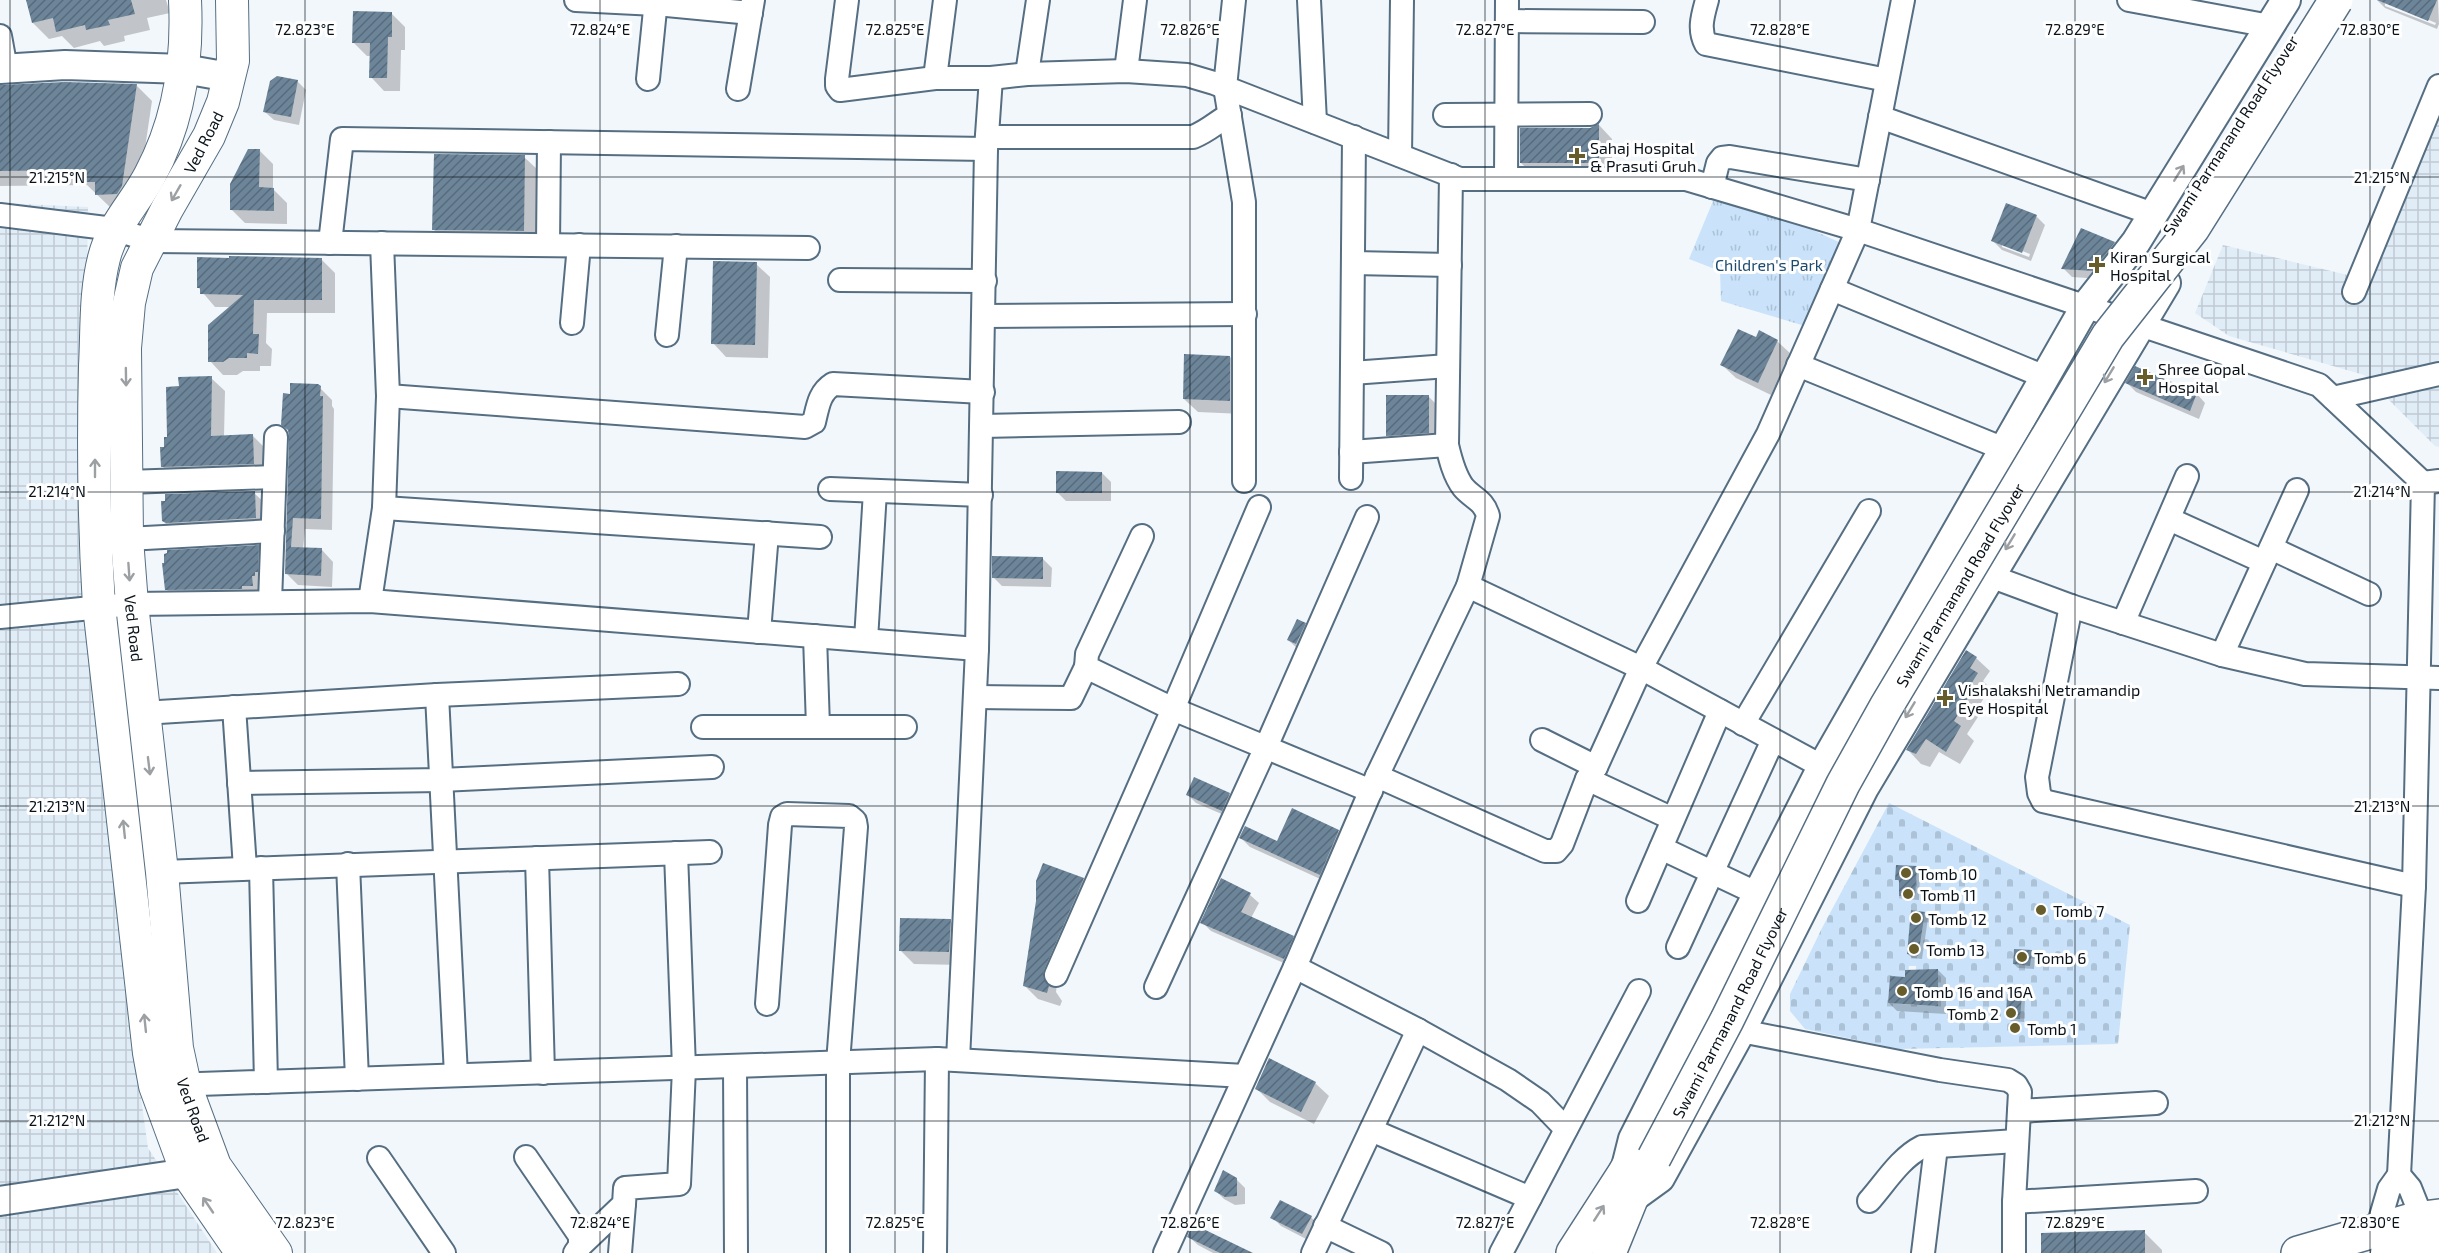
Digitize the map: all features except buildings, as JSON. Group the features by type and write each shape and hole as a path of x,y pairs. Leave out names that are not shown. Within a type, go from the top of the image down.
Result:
{"highway":[{"name":"Swami Parmanand Road Flyover","path":"1628,1186 1829,774 1872,699 2096,328 2178,220 2316,0"},
{"name":"Swami Parmanand Road Flyover","path":"1648,1149 1727,1020 1843,784 1886,707 2108,336 2193,228 2336,0"},
{"path":"1573,1253 1628,1186"},
{"path":"1609,1253 1628,1186"},
{"path":"1628,1186 1633,1253"},
{"path":"2298,1253 2382,1241 2433,1224"}],"main road":[{"name":"Ved Road","path":"185,0 184,69 178,106 168,138 150,176 114,229 104,257 98,294 94,396 95,525 99,606 149,1053 170,1085 201,1170 242,1253"},
{"name":"Ved Road","path":"170,1085 177,1048 162,872 143,713 127,539 125,348 129,303 137,268 167,209 209,136 223,102 233,61 232,0"},
{"name":"Ved Road","path":"201,1170 276,1253"}],"street":[{"path":"576,0 752,7 738,89"},
{"path":"847,0 837,79 837,86 840,90 935,78 991,78 1027,74 1126,71 1187,75 1226,87 1460,179 1686,179 1858,230 2319,385 2431,482 2429,678 2414,886 2399,1175 2389,1189 2382,1241"},
{"path":"935,78 945,0"},
{"path":"1027,74 1038,0"},
{"path":"1126,71 1135,0"},
{"path":"1234,0 1226,87 1244,202 1244,482"},
{"path":"1309,0 1315,122"},
{"path":"1400,155 1402,0"},
{"path":"1707,0 1701,26 1701,35 1706,44 1887,80"},
{"path":"1086,667 1173,709 1266,747 1374,784 1545,851 1556,851 1562,844 1641,668 1768,434 1858,230 1903,0"},
{"path":"2129,0 2270,26"},
{"path":"2286,0 2136,242 2085,307 1822,766 1633,1139 1628,1186 1660,1178 1741,1031 1864,788 2139,324 2345,0"},
{"path":"648,79 656,2"},
{"path":"1506,179 1507,10 1643,22"},
{"path":"0,36 3,69 65,65 184,69 229,77"},
{"path":"935,1253 975,697 981,495 986,143 991,78"},
{"path":"2354,292 2439,86"},
{"path":"1445,115 1590,114"},
{"path":"330,243 342,139 986,143 1193,137 1210,130 1221,119 1230,115"},
{"path":"1880,117 2153,214"},
{"path":"1352,478 1353,137"},
{"path":"548,245 549,142"},
{"path":"1712,187 1718,163 1722,158 1730,156 1868,180"},
{"path":"1165,1253 1295,967 1374,784 1468,586 1488,516 1486,508 1462,486 1452,465 1447,445 1451,175"},
{"path":"0,215 114,229 152,241 808,248"},
{"path":"370,601 384,508 388,396 382,243"},
{"path":"572,323 579,245"},
{"path":"667,334 676,246"},
{"path":"1353,263 1450,265"},
{"path":"840,280 985,281"},
{"path":"1832,289 2045,377"},
{"path":"984,316 1245,314"},
{"path":"1798,365 2004,449"},
{"path":"1352,373 1448,366"},
{"path":"2333,398 2439,374"},
{"path":"388,396 805,427 814,422 820,397 825,389 833,384 983,392"},
{"path":"982,426 1179,422"},
{"path":"270,602 276,437"},
{"path":"1352,452 1447,445"},
{"path":"2123,623 2187,476"},
{"path":"127,482 274,477"},
{"path":"830,489 981,495"},
{"path":"2222,655 2297,490"},
{"path":"866,640 875,491"},
{"path":"1056,975 1259,507"},
{"path":"384,508 820,537"},
{"path":"1743,724 1869,511"},
{"path":"1156,987 1266,747 1367,517"},
{"path":"2169,519 2370,594"},
{"path":"127,539 273,531"},
{"path":"759,632 767,533"},
{"path":"975,697 1071,698 1086,667 1087,654 1142,536"},
{"path":"1990,576 2071,606 2222,655 2305,674 2429,678"},
{"path":"1468,586 1641,668 1864,788"},
{"path":"0,617 132,604 370,601 977,649"},
{"path":"2071,606 2037,777 2039,793 2043,801 2414,886"},
{"path":"814,636 818,727"},
{"path":"143,713 437,695 678,684"},
{"path":"437,695 456,1076"},
{"path":"234,707 239,783 254,868 266,1082"},
{"path":"1638,902 1720,711"},
{"path":"703,727 905,727"},
{"path":"1542,740 1592,773 1673,819"},
{"path":"1678,947 1773,740"},
{"path":"239,783 441,780 712,767"},
{"path":"767,1004 782,818 787,814 849,816 855,821 856,827 838,1063 838,1253"},
{"path":"1661,848 1756,893"},
{"path":"162,872 710,852"},
{"path":"620,1253 625,1188 679,1184 684,1068 676,853"},
{"path":"537,858 543,1073"},
{"path":"348,864 357,1079"},
{"path":"1295,967 1418,1030 1508,1080 1540,1102 1566,1129"},
{"path":"1501,1253 1639,991"},
{"path":"1313,1253 1418,1030"},
{"path":"1741,1031 1940,1070 2008,1080 2016,1084 2020,1092 2014,1202 2014,1253"},
{"path":"170,1085 948,1060 1245,1076"},
{"path":"735,1066 736,1253"},
{"path":"2019,1111 2157,1103"},
{"path":"1371,1130 1530,1198"},
{"path":"1869,1201 1912,1152 1922,1148 2017,1141"},
{"path":"1923,1253 1936,1147"},
{"path":"526,1157 580,1236 578,1249"},
{"path":"379,1158 444,1253"},
{"path":"0,1201 201,1170"},
{"path":"2399,1175 2433,1224"},
{"path":"2014,1202 2196,1191"},
{"path":"578,1249 624,1204"},
{"path":"1326,1226 1381,1253"}],"shaded area":[{"path":"2439,80 2439,447 2435,446 2364,375 2229,336 2195,313 2223,245 2352,276"},
{"path":"0,203 88,207 85,434 130,1019 148,1148 217,1253 0,1253"}],"green space":[{"name":"Children's Park","path":"1713,201 1772,211 1843,244 1805,326 1721,301 1720,271 1689,259"},
{"path":"1889,803 2130,925 2118,1044 1899,1049 1805,1029 1790,1011 1790,994 1822,928","holes":["1909,966 1916,966 1914,1005 1888,1003 1890,977 1908,978"]}],"place":[{"name":"Sahaj Hospital & Prasuti Gruh","path":"1577,156"},
{"name":"Kiran Surgical Hospital","path":"2097,265"},
{"name":"Shree Gopal Hospital","path":"2145,377"},
{"name":"Vishalakshi Netramandip Eye Hospital","path":"1945,698"},
{"name":"Tomb 10","path":"1906,873"},
{"name":"Tomb 11","path":"1908,894"},
{"name":"Tomb 7","path":"2041,910"},
{"name":"Tomb 12","path":"1916,918"},
{"name":"Tomb 13","path":"1914,949"},
{"name":"Tomb 6","path":"2022,957"},
{"name":"Tomb 16 and 16A","path":"1902,991"},
{"name":"Tomb 2","path":"2011,1013"},
{"name":"Tomb 1","path":"2015,1028"}]}
